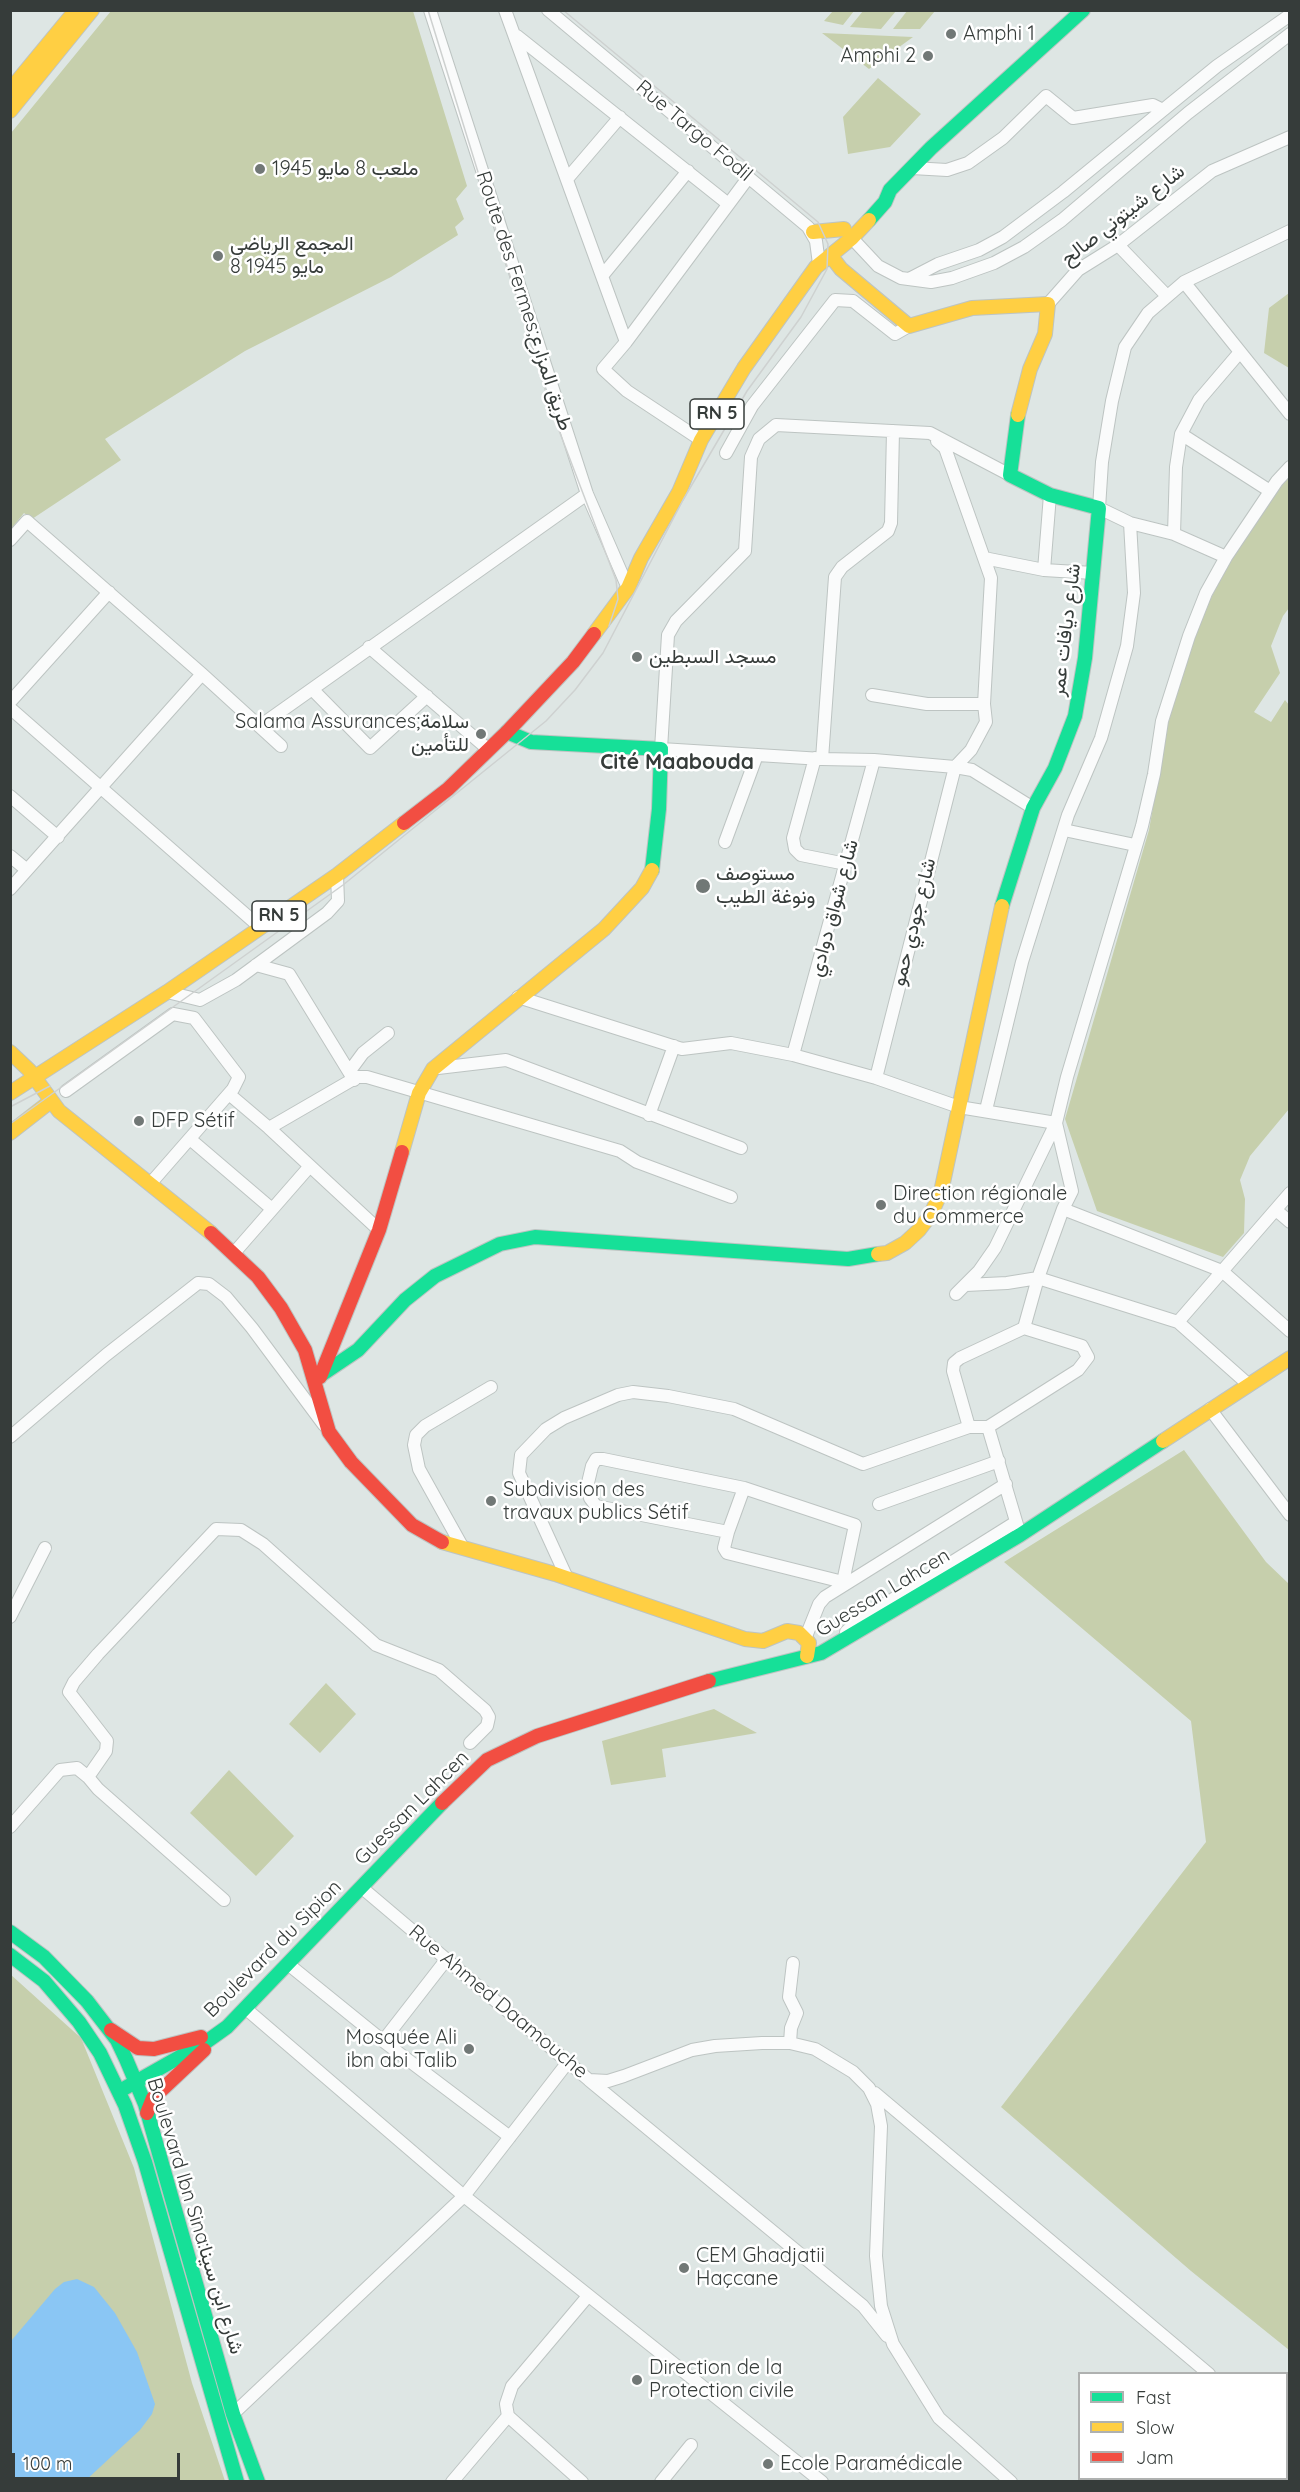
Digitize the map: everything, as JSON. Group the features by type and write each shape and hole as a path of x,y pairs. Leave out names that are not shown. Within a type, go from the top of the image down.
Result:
{"main road":[{"path":"10,90 76,10"},
{"path":"10,111 92,10"},
{"name":"RN 5","path":"10,1093 167,993 336,875 448,789 534,705 573,662 628,588 641,558 679,492 701,440 744,368 825,260 876,198 890,190 948,131 1083,10"},
{"path":"813,232 848,234"},
{"path":"825,260 841,269 909,326 972,308 1048,304 1046,334 1029,369 1019,409 1010,475 1050,495 1099,508"},
{"name":"شارع ديافات عمر","path":"321,1375 358,1350 405,1300 435,1276 500,1244 535,1237 848,1259 887,1253 912,1236 931,1214 941,1192 1004,894 1033,808 1055,768 1075,716 1085,658 1099,508"},
{"path":"531,742 526,720 534,705"},
{"path":"316,1389 379,1230 419,1093 433,1069 518,997 604,929 642,888 652,871 659,809 661,749 531,742 507,732"},
{"path":"10,1052 22,1063 59,1111 234,1253 258,1277 281,1308 305,1350 329,1432 351,1462 412,1524 436,1541 567,1578 746,1639 763,1641 787,1631 799,1633 809,1643 807,1656"},
{"path":"10,1133 51,1101"},
{"name":"Guessan Lahcen","path":"361,1887 465,1779 488,1760 537,1736 682,1689 828,1649 1290,1358"},
{"name":"Boulevard du Sipion","path":"118,2091 136,2083 227,2027 361,1887"},
{"name":"Boulevard Ibn Sina:شارع ابن سينا","path":"10,1932 59,1970 117,2040 147,2113 234,2414 258,2481"},
{"path":"10,1955 44,1981 79,2022 100,2053 118,2091 145,2162 228,2458 237,2481"},
{"path":"107,2026 138,2048 154,2049 179,2044 227,2027"},
{"path":"147,2113 153,2098 227,2027"}],"street":[{"name":"Route des Fermes;طريق المزارع","path":"430,10 587,494 628,588"},
{"path":"505,10 626,342"},
{"name":"Rue Targo Fodil","path":"548,10 813,232"},
{"path":"909,279 938,264 990,245 1041,210 1217,66 1290,15"},
{"path":"848,234 878,266 909,279 931,282 952,278 994,263 1024,247 1062,220 1188,113 1290,34"},
{"path":"516,36 727,203"},
{"path":"912,168 947,170 968,163 1003,138 1046,96 1073,118 1153,105 1163,110"},
{"path":"567,179 620,117"},
{"name":"شارع شيتوني صالح","path":"1048,304 1078,270 1118,245 1212,171 1290,137"},
{"path":"602,276 688,171"},
{"path":"701,440 627,391 603,369 626,342 727,203 748,178"},
{"name":"شارع ديافات عمر","path":"1099,508 1102,462 1125,347 1148,313 1184,282 1290,231"},
{"path":"813,232 818,249 825,260"},
{"path":"990,245 994,263"},
{"path":"1118,245 1167,296"},
{"path":"1184,282 1290,414"},
{"path":"726,453 752,406 835,300 853,301 895,334 909,326"},
{"path":"1174,534 1176,467 1181,434 1199,400 1240,352"},
{"path":"1010,475 930,433 776,425 759,439 752,458 745,551 676,621 668,635 661,749 955,766 972,770 1033,808"},
{"path":"846,864 801,855 795,849 794,838 818,759 835,577 842,567 888,531 891,523 893,431"},
{"path":"930,433 945,448 991,578 984,704 986,722 978,739 955,766"},
{"path":"1181,434 1270,491"},
{"path":"956,1294 980,1271 995,1248 1056,1123 1067,1077 1154,774 1162,721 1189,636 1206,593 1226,556 1270,491 1290,467"},
{"path":"260,726 587,494"},
{"path":"1044,570 1050,495"},
{"path":"1099,508 1130,523 1174,534 1226,556"},
{"path":"10,540 27,521 281,746"},
{"path":"986,1110 1022,962 1064,830 1101,738 1127,646 1134,593 1130,523"},
{"path":"984,558 1044,570 1093,573"},
{"path":"10,702 109,592"},
{"path":"369,647 489,750"},
{"path":"10,888 202,674"},
{"path":"312,689 370,748 427,696"},
{"path":"872,695 927,704 984,704"},
{"path":"10,708 261,928"},
{"path":"725,842 757,755"},
{"name":"شارع شواق دوادي","path":"793,1055 874,760"},
{"name":"شارع جودي حمو","path":"876,1078 955,766"},
{"path":"10,796 58,837"},
{"path":"1064,830 1135,845"},
{"path":"10,856 27,870"},
{"path":"167,993 200,1000 236,980 327,913 338,901 336,875"},
{"path":"256,965 289,974 351,1076"},
{"path":"518,997 682,1049 731,1043 793,1055 876,1078 959,1107 1056,1123"},
{"path":"66,1091 173,1014 194,1018 239,1077 229,1094 150,1184"},
{"path":"269,1128 351,1076 363,1053 388,1033"},
{"path":"649,1115 674,1046"},
{"path":"433,1069 450,1065 506,1060 741,1148"},
{"path":"351,1076 367,1077 620,1151 638,1161 731,1197"},
{"path":"229,1094 379,1230"},
{"path":"1024,1328 1038,1278 1063,1209 1072,1191 1056,1123"},
{"path":"190,1139 272,1209"},
{"path":"234,1253 310,1166"},
{"path":"1178,1322 1290,1193"},
{"path":"1063,1209 1222,1270 1290,1331"},
{"path":"1276,1210 1290,1222"},
{"path":"966,1285 1007,1283 1038,1278 1178,1322 1250,1385"},
{"path":"10,1437 106,1355 198,1283 209,1284 226,1298 252,1328 329,1432"},
{"path":"567,1578 519,1473 521,1455 546,1429 564,1418 618,1395 633,1392 668,1396 734,1409 863,1464 969,1427 988,1427 1078,1370 1088,1357 1082,1346 1024,1328 960,1358 954,1363 953,1371 969,1427"},
{"path":"463,1548 419,1469 414,1445 416,1435 425,1426 491,1387"},
{"path":"1210,1409 1285,1498 1290,1515"},
{"path":"988,1427 1018,1528"},
{"path":"728,1532 596,1506 590,1498 587,1487 592,1466 596,1459 603,1459 744,1488 855,1525 843,1584"},
{"path":"879,1504 999,1461"},
{"path":"805,1639 819,1604 825,1597 1006,1484"},
{"path":"744,1488 724,1548 731,1555 843,1584"},
{"path":"88,1777 106,1751 107,1741 69,1692 74,1682 216,1529 241,1530 263,1544 376,1645 438,1670 485,1710 489,1717 487,1726 470,1743"},
{"path":"10,1617 45,1548"},
{"path":"10,1827 60,1770 77,1768 224,1900"},
{"name":"Rue Ahmed Daamouche","path":"361,1887 590,2080 609,2081 692,2050 714,2046 790,2043 815,2049 834,2059 1208,2372"},
{"path":"382,2041 446,1960"},
{"path":"790,2043 791,2028 797,2013 789,1997 794,1963"},
{"path":"288,1964 382,2041 510,2137"},
{"path":"245,2008 464,2196 822,2481"},
{"path":"234,2414 464,2196 568,2062"},
{"path":"590,2080 863,2306 893,2344 939,2418 1011,2481"},
{"path":"869,2088 877,2104 881,2126 876,2256 878,2294 882,2314 893,2344"},
{"path":"452,2481 508,2416 507,2396 512,2386 588,2296"},
{"path":"508,2416 582,2481"},
{"path":"661,2481 691,2445"}],"green space":[{"name":"ملعب 8 مايو 1945","path":"111,11 413,11 467,186 456,199 464,219 455,227 458,235 391,277 245,351 105,439 121,460 32,519 24,513 11,529 11,133"},
{"path":"833,11 854,11 843,25 824,21"},
{"path":"863,11 896,11 881,29 850,27"},
{"path":"907,11 935,11 920,29 893,29"},
{"path":"822,33 913,37 869,69"},
{"path":"878,78 921,114 890,147 848,154 843,117"},
{"path":"1289,293 1289,368 1264,353 1269,308"},
{"path":"1289,477 1289,608 1283,616 1271,646 1280,673 1254,712 1271,722 1285,700 1289,705 1289,1109 1250,1156 1240,1180 1245,1199 1244,1233 1223,1257 1097,1211 1065,1119 1149,830 1167,727 1197,626 1228,564 1271,498"},
{"path":"1184,1450 1266,1562 1289,1584 1289,2350 1191,2271 1001,2107 1206,1842 1191,1721 1004,1562"},
{"path":"326,1683 356,1714 320,1753 289,1724"},
{"path":"714,1709 757,1733 662,1749 666,1777 611,1785 602,1741"},
{"path":"229,1770 294,1836 256,1876 190,1813"},
{"path":"10,1974 81,2038 134,2168 192,2383 225,2481 11,2481"}],"water":[{"path":"77,2279 94,2287 115,2313 137,2352 155,2404 152,2414 140,2430 85,2481 11,2481 11,2341 55,2289 64,2282"}],"tram line":[{"path":"428,10 552,412 616,580 618,599 609,626"},
{"path":"10,1124 343,885 546,721 575,690 603,653 683,500 747,391 801,317 827,269 828,244 818,222 563,10"},
{"path":"10,1107 50,1086"}],"traffic: fast":[{"path":"869,220 885,202 890,190 931,148 1083,10"},
{"path":"1002,906 1033,808 1055,768 1075,716 1085,658 1099,508 1050,495 1010,475 1018,415"},
{"path":"507,732 531,742 661,749 659,809 652,870"},
{"path":"321,1375 358,1350 405,1300 435,1276 500,1244 535,1237 848,1259 878,1254"},
{"path":"709,1681 821,1653 1020,1535 1163,1441"},
{"path":"125,2088 206,2042 227,2027 442,1803"},
{"path":"10,1932 44,1957 87,2001 117,2040 126,2059 145,2104 233,2414 258,2482"},
{"path":"10,1955 44,1981 79,2022 100,2053 125,2105 145,2162 237,2482"},
{"path":"1288,2425 1290,2421"}],"traffic: slow":[{"path":"10,90 76,10"},
{"path":"10,111 92,10"},
{"path":"594,634 628,588 641,558 679,492 701,440 744,368 816,267 852,238 869,220"},
{"path":"813,232 844,229"},
{"path":"831,256 841,269 909,326 972,308 1048,304 1045,334 1030,369 1018,415"},
{"path":"10,1093 167,992 337,875 404,823"},
{"path":"402,1152 419,1093 433,1069 604,929 642,888 652,870"},
{"path":"878,1254 887,1253 905,1243 919,1230 931,1214 941,1192 1002,906"},
{"path":"10,1052 29,1070 59,1111 211,1233"},
{"path":"10,1133 51,1101"},
{"path":"1163,1441 1290,1358"},
{"path":"442,1542 555,1574 745,1639 763,1641 787,1631 799,1633 809,1643 807,1656"}],"traffic: jam":[{"path":"404,823 448,789 507,732 573,662 594,634"},
{"path":"320,1377 379,1230 402,1152"},
{"path":"211,1233 258,1277 281,1308 305,1350 329,1432 351,1462 412,1525 442,1542"},
{"path":"442,1803 487,1760 537,1736 709,1681"},
{"path":"111,2030 138,2048 154,2049 201,2037"},
{"path":"147,2113 153,2098 204,2050"}],"place":[{"name":"Amphi 1","path":"951,34"},
{"name":"Amphi 2","path":"928,56"},
{"name":"ملعب 8 مايو 1945","path":"260,169"},
{"name":"المجمع الرياضي 8 مايو 1945","path":"218,256"},
{"name":"مسجد السبطين","path":"637,657"},
{"name":"Salama Assurances;سلامة للتأمين","path":"481,734"},
{"name":"مستوصف ونوغة الطيب","path":"703,886"},
{"name":"DFP Sétif","path":"139,1121"},
{"name":"Direction régionale du Commerce","path":"881,1205"},
{"name":"Subdivision des travaux publics Sétif","path":"491,1501"},
{"name":"Mosquée Ali ibn abi Talib","path":"469,2049"},
{"name":"CEM Ghadjatii Haçcane","path":"684,2268"},
{"name":"Direction de la Protection civile","path":"637,2380"},
{"name":"Ecole Paramédicale","path":"768,2464"}],"district":[{"name":"Cité Maabouda","path":"677,763"}]}
